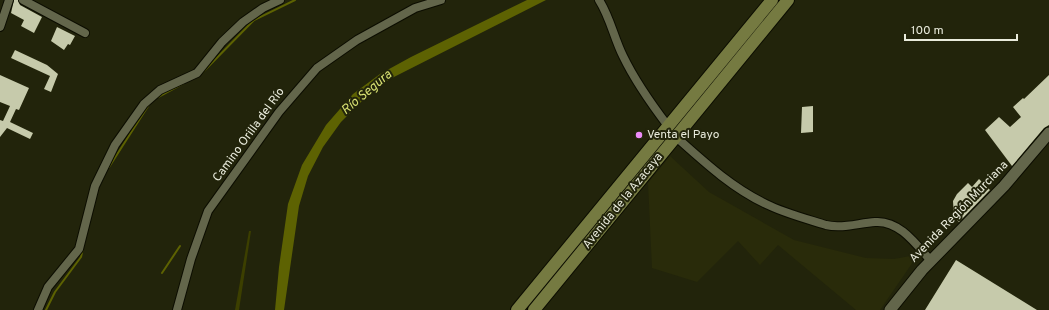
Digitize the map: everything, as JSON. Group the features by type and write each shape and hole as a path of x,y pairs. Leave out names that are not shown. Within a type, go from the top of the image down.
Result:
{"main road":[{"name":"Avenida de la Azacaya","path":"518,310 772,0"},
{"name":"Avenida de la Azacaya","path":"534,310 788,0"},
{"name":"Avenida Región Murciana","path":"890,310 906,288 930,260 996,194 1049,133"}],"street":[{"path":"0,27 9,0"},
{"path":"38,310 48,287 79,250 95,186 115,145 144,104 160,90 197,73 222,42 243,22 263,8 280,0"},
{"name":"Camino Orilla del Río","path":"177,310 191,259 208,211 279,112 317,68 357,40 415,8 441,0"},
{"path":"599,0 605,9 623,56 655,109 668,126"},
{"path":"27,1 85,33"},
{"path":"676,137 714,171 766,204 828,226 860,225 875,222 891,225 908,236 930,260"}],"shaded area":[{"path":"670,156 709,192 794,240 866,258 894,259 910,256 913,262 880,310 856,310 778,245 760,265 738,241 697,282 652,268 648,183"},
{"path":"249,231 251,231 239,310 235,310"}],"water":[{"name":"Río Segura","path":"527,0 546,0 390,79 363,100 341,122 323,147 308,176 299,206 284,310 275,310 279,267 288,204 302,165 326,125 353,94 380,74 411,57"}],"building":[{"path":"14,0 18,0 20,5 42,17 34,33 21,26 24,20 11,13"},
{"path":"57,27 75,36 70,45 68,44 64,50 51,41"},
{"path":"15,50 47,65 58,74 51,92 44,89 50,76 11,58"},
{"path":"0,75 29,88 19,110 16,109 10,122 33,133 30,139 7,128 0,137 0,120 3,121 10,106 0,102"},
{"path":"1049,75 1049,125 1044,128 1012,166 985,130 999,117 1010,127 1021,117 1013,107 1023,98 1024,99"},
{"path":"813,106 813,132 801,133 802,107"},
{"path":"979,179 990,190 959,222 954,217 953,201 957,194 968,183 972,187"},
{"path":"956,260 1037,310 925,310"}],"waterway":[{"path":"200,75 254,20 295,0"},
{"path":"158,97 184,83"},
{"path":"109,167 150,103"},
{"path":"162,273 180,246"},
{"path":"46,310 55,292 81,257 83,248"}],"place":[{"name":"Venta el Payo","path":"639,135"}]}
